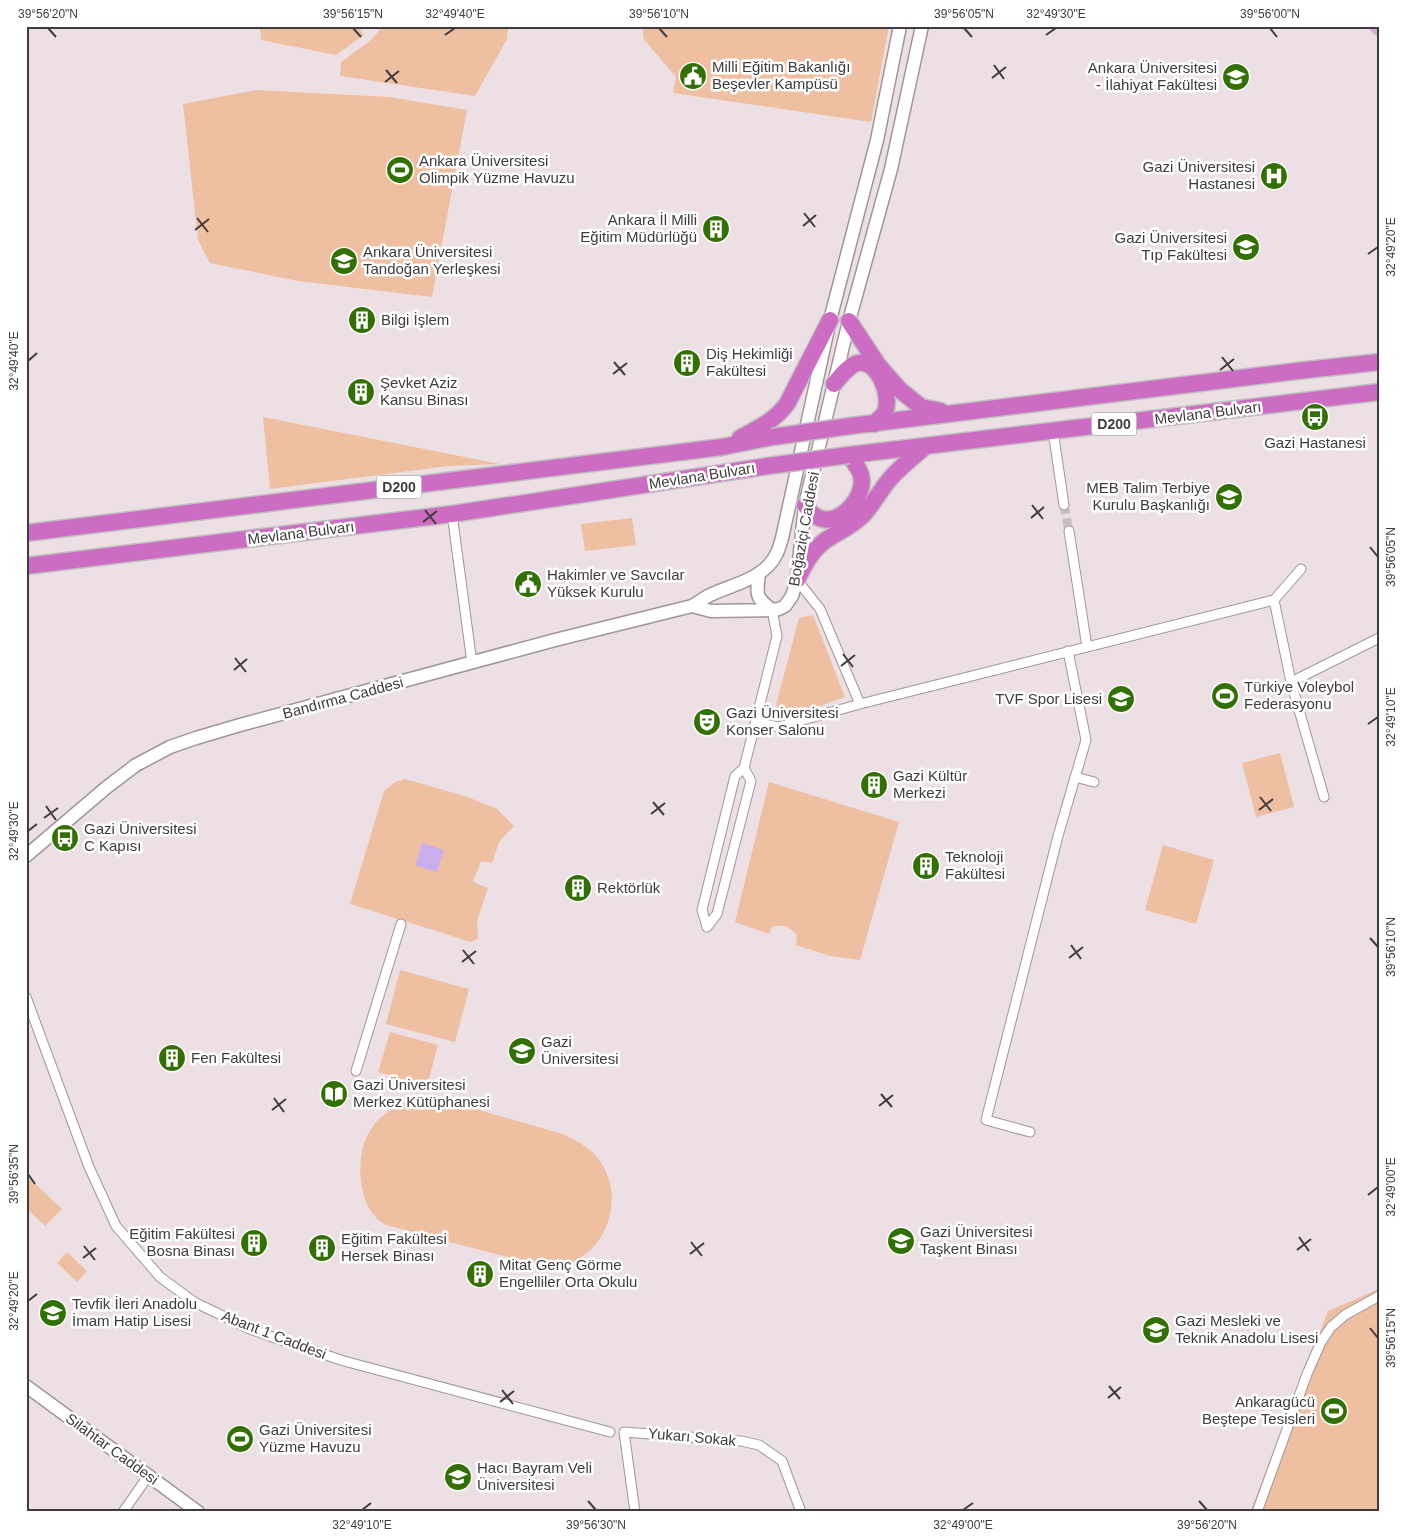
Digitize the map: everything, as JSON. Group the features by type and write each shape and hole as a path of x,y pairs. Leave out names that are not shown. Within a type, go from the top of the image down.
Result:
{"highway":[{"path":"722,447 767,424 778,415 787,404 830,320"},
{"path":"849,321 878,365 900,390 921,407 953,414"},
{"name":"Mevlana Bulvarı","path":"26,533 722,447 772,437 850,426 1379,362"},
{"path":"834,384 852,365 857,363 862,363 874,369 884,382 887,398 885,412 874,424"},
{"name":"Mevlana Bulvarı","path":"26,566 452,514 849,455 1379,392"},
{"path":"797,580 806,560 818,547 856,522 899,468 926,446"},
{"path":"805,505 818,518 828,520 838,518 853,504 860,493 862,475 849,455"},
{"path":"26,525 46,531"}],"main road":[{"name":"Boğaziçi Caddesi","path":"759,573 777,555 830,320 877,140 900,26"},
{"name":"Boğaziçi Caddesi","path":"772,610 785,606 792,596 797,580 805,505 849,321 891,169 922,26"},
{"name":"Bandırma Caddesi","path":"26,856 128,770 152,755 170,747 240,725 555,640 692,606 708,596 759,573"},
{"path":"759,573 757,595 761,602 772,610"},
{"name":"Bandırma Caddesi","path":"692,606 711,611 772,610"},
{"name":"Silahtar Caddesi","path":"26,1386 198,1512"}],"street":[{"path":"1053,431 1064,505"},
{"path":"452,514 472,663"},
{"path":"1069,531 1087,647"},
{"path":"756,722 778,727 860,704 1274,600 1301,569"},
{"path":"797,580 820,610 860,704"},
{"path":"1274,600 1291,682 1324,797"},
{"path":"744,768 751,781 717,914 706,927 702,910 735,776 744,768 777,636 772,610"},
{"path":"1291,682 1379,638"},
{"path":"1030,1132 986,1120 1058,836 1086,740 1068,651"},
{"path":"1076,777 1094,782"},
{"path":"356,1071 401,924"},
{"name":"Abant 1 Caddesi","path":"26,997 89,1167 116,1226 160,1277 194,1302 250,1329 281,1340 344,1361 610,1432"},
{"path":"1257,1512 1307,1374 1321,1342 1331,1327 1345,1315 1379,1296"},
{"name":"Yukarı Sokak","path":"635,1512 624,1432 741,1441 759,1445 782,1461 801,1512"},
{"path":"123,1512 149,1475"}],"shaded area":[{"path":"260,26 358,26 364,35 336,55 261,40"},
{"path":"383,26 508,26 507,39 475,96 340,76 341,62 370,41"},
{"path":"643,26 889,26 871,122 673,93 676,77 643,38"},
{"path":"256,90 389,97 467,110 432,297 298,281 210,263 198,240 183,104"},
{"path":"263,417 500,464 448,466 270,489"},
{"path":"632,518 636,545 585,551 581,524"},
{"path":"813,615 845,697 787,718 776,705 799,618"},
{"path":"1280,753 1294,807 1256,817 1242,763"},
{"path":"405,779 465,796 497,809 514,826 499,842 492,863 481,861 473,882 488,888 477,921 478,939 471,942 350,904 384,791 395,782"},
{"path":"769,782 899,822 860,960 830,956 796,945 797,935 786,926 772,927 769,934 735,922"},
{"path":"422,843 444,850 437,872 415,865"},
{"path":"1163,845 1214,860 1196,924 1145,910"},
{"path":"400,970 469,989 455,1042 386,1024"},
{"path":"390,1032 438,1045 427,1086 378,1072"},
{"path":"434,1097 559,1133 576,1141 592,1152 600,1161 608,1176 611,1210 607,1226 599,1240 588,1253 574,1262 557,1267 556,1270 386,1225 377,1219 370,1210 362,1189 360,1165 367,1137 377,1121 392,1109 412,1101"},
{"path":"30,1179 62,1209 45,1226 26,1208 26,1183"},
{"path":"67,1252 87,1271 77,1282 57,1263"},
{"name":"Ankaragücü Beştepe Tesisleri","path":"1379,1289 1379,1512 1250,1512 1328,1311"}],"tunnel":[{"path":"1064,505 1069,531"}],"place":[{"name":"Milli Eğitim Bakanlığı Beşevler Kampüsü","path":"693,76"},
{"name":"Ankara Üniversitesi - İlahiyat Fakültesi","path":"1236,77"},
{"name":"Ankara Üniversitesi Olimpik Yüzme Havuzu","path":"400,170"},
{"name":"Gazi Üniversitesi Hastanesi","path":"1274,176"},
{"name":"Ankara İl Milli Eğitim Müdürlüğü","path":"716,229"},
{"name":"Gazi Üniversitesi Tıp Fakültesi","path":"1246,247"},
{"name":"Ankara Üniversitesi Tandoğan Yerleşkesi","path":"344,261"},
{"name":"Bilgi İşlem","path":"362,320"},
{"name":"Diş Hekimliği Fakültesi","path":"687,363"},
{"name":"Şevket Aziz Kansu Binası","path":"361,392"},
{"name":"Gazi Hastanesi","path":"1315,417"},
{"name":"MEB Talim Terbiye Kurulu Başkanlığı","path":"1229,497"},
{"name":"Hakimler ve Savcılar Yüksek Kurulu","path":"528,584"},
{"name":"Türkiye Voleybol Federasyonu","path":"1225,696"},
{"name":"TVF Spor Lisesi","path":"1121,699"},
{"name":"Gazi Üniversitesi Konser Salonu","path":"707,722"},
{"name":"Gazi Kültür Merkezi","path":"874,785"},
{"name":"Gazi Üniversitesi C Kapısı","path":"65,838"},
{"name":"Teknoloji Fakültesi","path":"926,866"},
{"name":"Rektörlük","path":"578,888"},
{"name":"Gazi Üniversitesi","path":"522,1051"},
{"name":"Fen Fakültesi","path":"172,1058"},
{"name":"Gazi Üniversitesi Merkez Kütüphanesi","path":"334,1094"},
{"name":"Gazi Üniversitesi Taşkent Binası","path":"901,1241"},
{"name":"Eğitim Fakültesi Bosna Binası","path":"254,1243"},
{"name":"Eğitim Fakültesi Hersek Binası","path":"322,1248"},
{"name":"Mitat Genç Görme Engelliler Orta Okulu","path":"480,1274"},
{"name":"Tevfik İleri Anadolu İmam Hatip Lisesi","path":"53,1313"},
{"name":"Gazi Mesleki ve Teknik Anadolu Lisesi","path":"1156,1330"},
{"name":"Ankaragücü Beştepe Tesisleri","path":"1334,1411"},
{"name":"Gazi Üniversitesi Yüzme Havuzu","path":"240,1439"},
{"name":"Hacı Bayram Veli Üniversitesi","path":"458,1477"}]}
